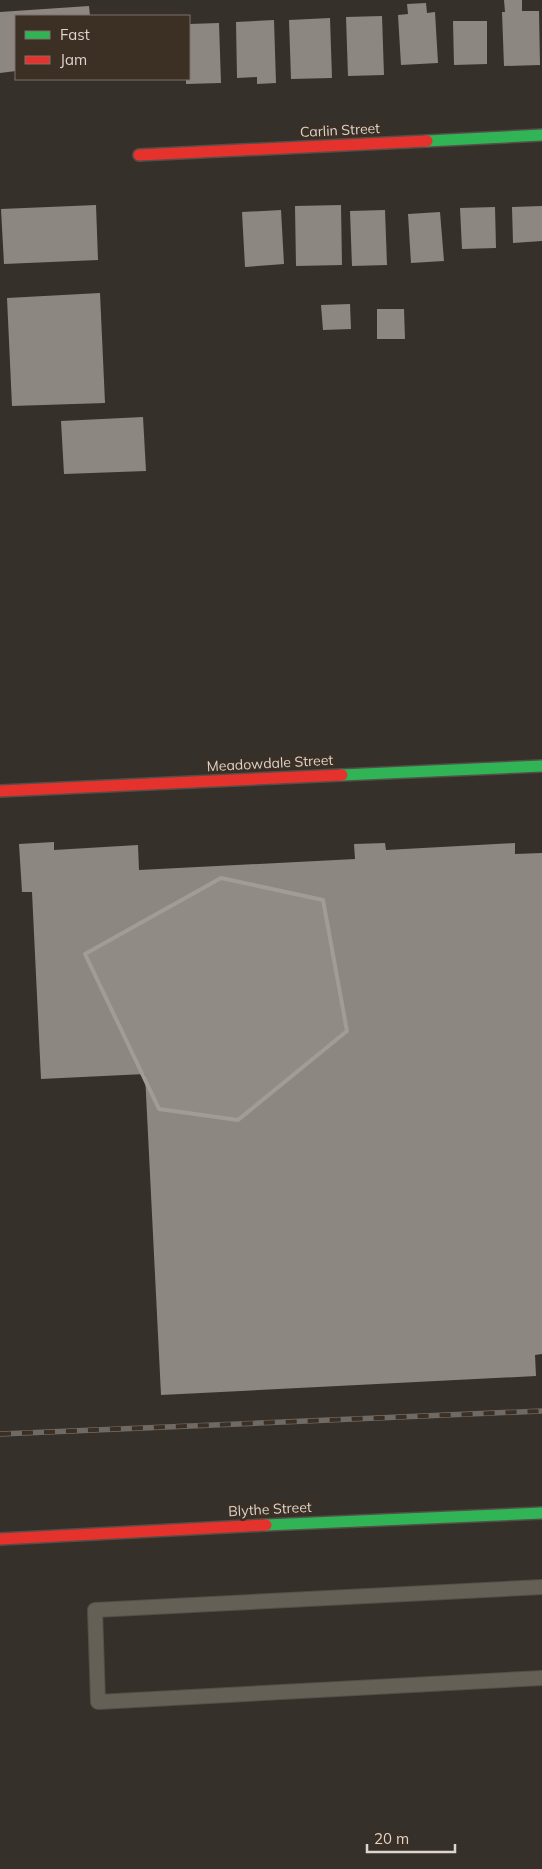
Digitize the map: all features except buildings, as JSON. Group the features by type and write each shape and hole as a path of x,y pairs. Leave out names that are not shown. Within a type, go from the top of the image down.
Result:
{"street":[{"name":"Carlin Street","path":"140,155 542,136"},
{"name":"Meadowdale Street","path":"0,791 542,766"},
{"name":"Blythe Street","path":"0,1539 542,1513"}],"lane":[{"path":"542,1587 95,1610 98,1702 542,1678"}],"highlighted area":[{"path":"221,878 323,900 347,1031 238,1120 159,1109 85,954"}],"railway":[{"path":"0,1434 542,1411"}],"traffic: fast":[{"path":"427,141 542,135"},
{"path":"342,775 542,766"},
{"path":"266,1525 542,1513"}],"traffic: jam":[{"path":"139,155 427,141"},
{"path":"0,791 342,775"},
{"path":"0,1539 266,1525"}]}
